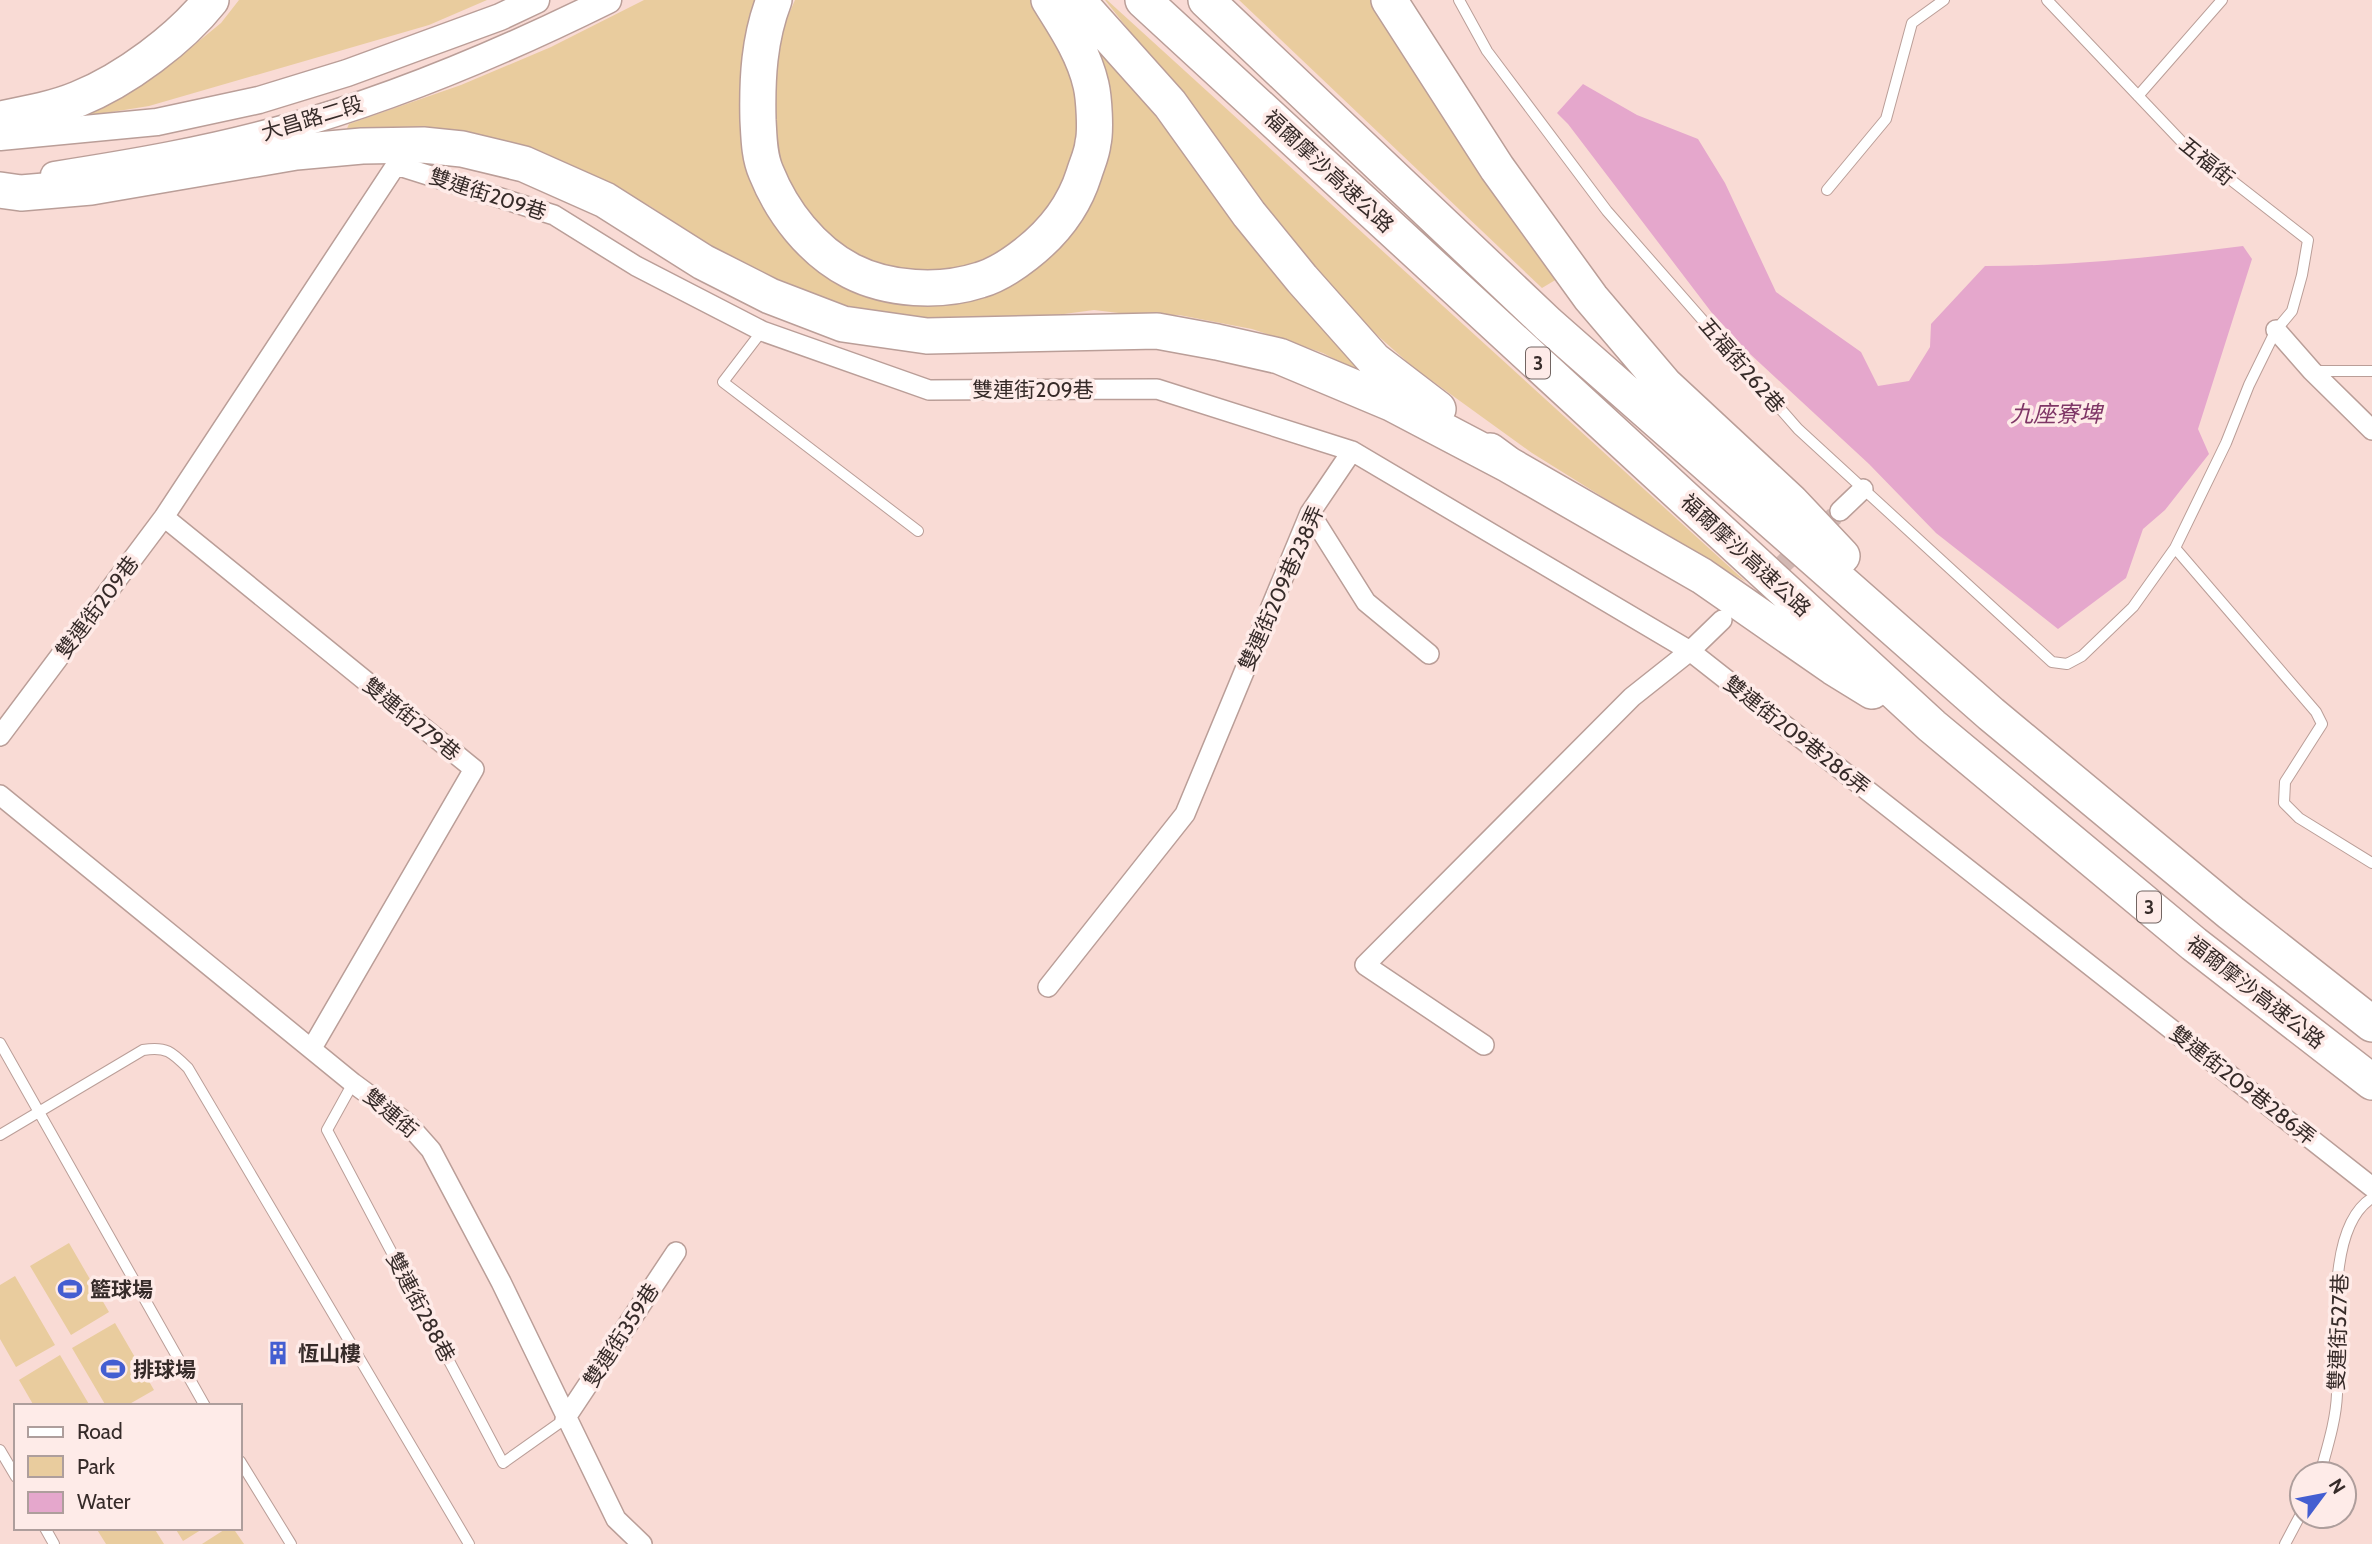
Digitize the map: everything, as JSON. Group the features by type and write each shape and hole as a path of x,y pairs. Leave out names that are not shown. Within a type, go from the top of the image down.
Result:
{"highway":[{"path":"0,118 78,99 109,83 165,46 211,0"},
{"path":"774,0 758,62 758,113 759,144 765,170 777,196 794,221 818,248 851,271 884,283 941,287 980,280 1009,267 1038,245 1059,222 1078,191 1094,142 1092,86 1075,41 1049,0"},
{"path":"1077,0 1170,104 1249,214 1374,360 1509,465"},
{"name":"福爾摩沙高速公路","path":"1143,0 1932,726 2194,944 2372,1082"},
{"name":"福爾摩沙高速公路","path":"1206,0 1548,324 1990,714 2231,913 2372,1024"},
{"path":"1389,0 1497,168 1591,299 1665,385 1791,502 1990,714"},
{"path":"0,190 21,192 91,187 296,152 362,146 422,145 462,149 524,164 605,200 703,262 770,296 844,324 927,336 1157,331 1279,356 1391,403 1509,465 1702,576 1833,667 1932,726"}],"main road":[{"name":"大昌路二段","path":"0,137 157,122 259,100 347,73 489,21 536,0"},
{"name":"大昌路二段","path":"0,184 159,158 283,129 406,88 497,53 608,0"}],"street":[{"name":"雙連街209巷","path":"0,736 164,517 396,165 554,215 636,266 762,331 929,390 1157,389 1352,451"},
{"path":"2276,330 2312,371 2372,430"},
{"path":"1352,451 1690,651"},
{"name":"雙連街209巷238弄","path":"1048,987 1185,814 1310,513 1352,451"},
{"path":"1840,511 1863,489"},
{"path":"1310,513 1366,603 1429,654"},
{"name":"雙連街279巷","path":"164,517 474,769 312,1048"},
{"path":"1484,1045 1365,965 1632,696 1690,651 1723,620"},
{"name":"雙連街209巷286弄","path":"1690,651 2372,1187"},
{"name":"雙連街","path":"0,795 353,1083 407,1123 431,1150 501,1282 565,1419 616,1519 642,1544"},
{"name":"雙連街359巷","path":"565,1419 676,1252"}],"lane":[{"name":"五福街262巷","path":"1458,0 1487,51 1607,211 1798,429 2052,662 2067,664 2082,656 2133,607 2175,548"},
{"path":"1827,190 1886,119 1913,23 1944,0"},
{"name":"五福街","path":"2047,0 2181,141 2308,240 2292,311 2276,330"},
{"path":"2138,96 2221,0"},
{"path":"2276,330 2249,385 2227,443 2175,548 2316,712 2322,724 2285,782 2284,803 2299,818 2372,863"},
{"path":"762,331 723,382 918,531"},
{"path":"2312,371 2372,371"},
{"path":"0,1043 204,1404"},
{"path":"0,1135 143,1050 155,1048 173,1052 188,1068 469,1544"},
{"name":"雙連街288巷","path":"353,1083 327,1130 503,1464 565,1419"},
{"name":"雙連街527巷","path":"2324,1460 2337,1396 2336,1284 2343,1244 2360,1206 2372,1198"},
{"path":"0,1450 14,1474"},
{"path":"242,1464 291,1544"}],"green space":[{"path":"239,0 487,0 429,25 149,106 62,120 155,77 221,23"},
{"path":"644,0 759,0 747,38 740,80 741,138 754,183 864,293 1054,249 1096,45 1142,98 1262,258 1316,317 1390,388 1323,353 1252,329 1179,315 1094,310 953,325 842,312 707,244 650,206 573,167 342,139 349,124 461,85 551,47"},
{"path":"795,0 1033,0 1052,26 1066,55 1073,76 1080,116 1076,156 1069,176 1054,204 1037,226 1009,250 989,260 945,271 922,272 877,265 856,257 828,239 803,210 790,187 772,135 777,52"},
{"path":"1105,0 1746,582 1670,539 1532,453 1413,367 1368,327 1276,226 1166,77"},
{"path":"1239,0 1379,0 1557,279 1542,288"},
{"name":"籃球場","path":"69,1243 109,1312 71,1335 30,1266"},
{"name":"籃球場","path":"15,1276 55,1345 16,1367 0,1339 0,1285"},
{"name":"排球場","path":"115,1323 154,1390 130,1404 105,1404 72,1348"},
{"name":"排球場","path":"60,1355 89,1404 33,1404 19,1380"},
{"path":"97,1530 155,1530 164,1544 106,1544"},
{"path":"176,1530 201,1530 183,1541"},
{"path":"224,1530 234,1530 244,1544 202,1544"}],"water":[{"name":"九座寮埤","path":"1583,84 1637,115 1698,139 1725,183 1776,292 1861,352 1878,386 1909,381 1930,347 1931,324 1985,266 2114,260 2243,246 2252,259 2198,429 2209,454 2165,510 2143,529 2126,578 2058,629 1936,533 1869,464 1749,353 1712,313 1557,113"}],"tunnel":[{"path":"1736,608 1840,511"}],"place":[{"name":"籃球場","path":"70,1289"},
{"name":"恆山樓","path":"278,1353"},
{"name":"排球場","path":"113,1369"}]}
